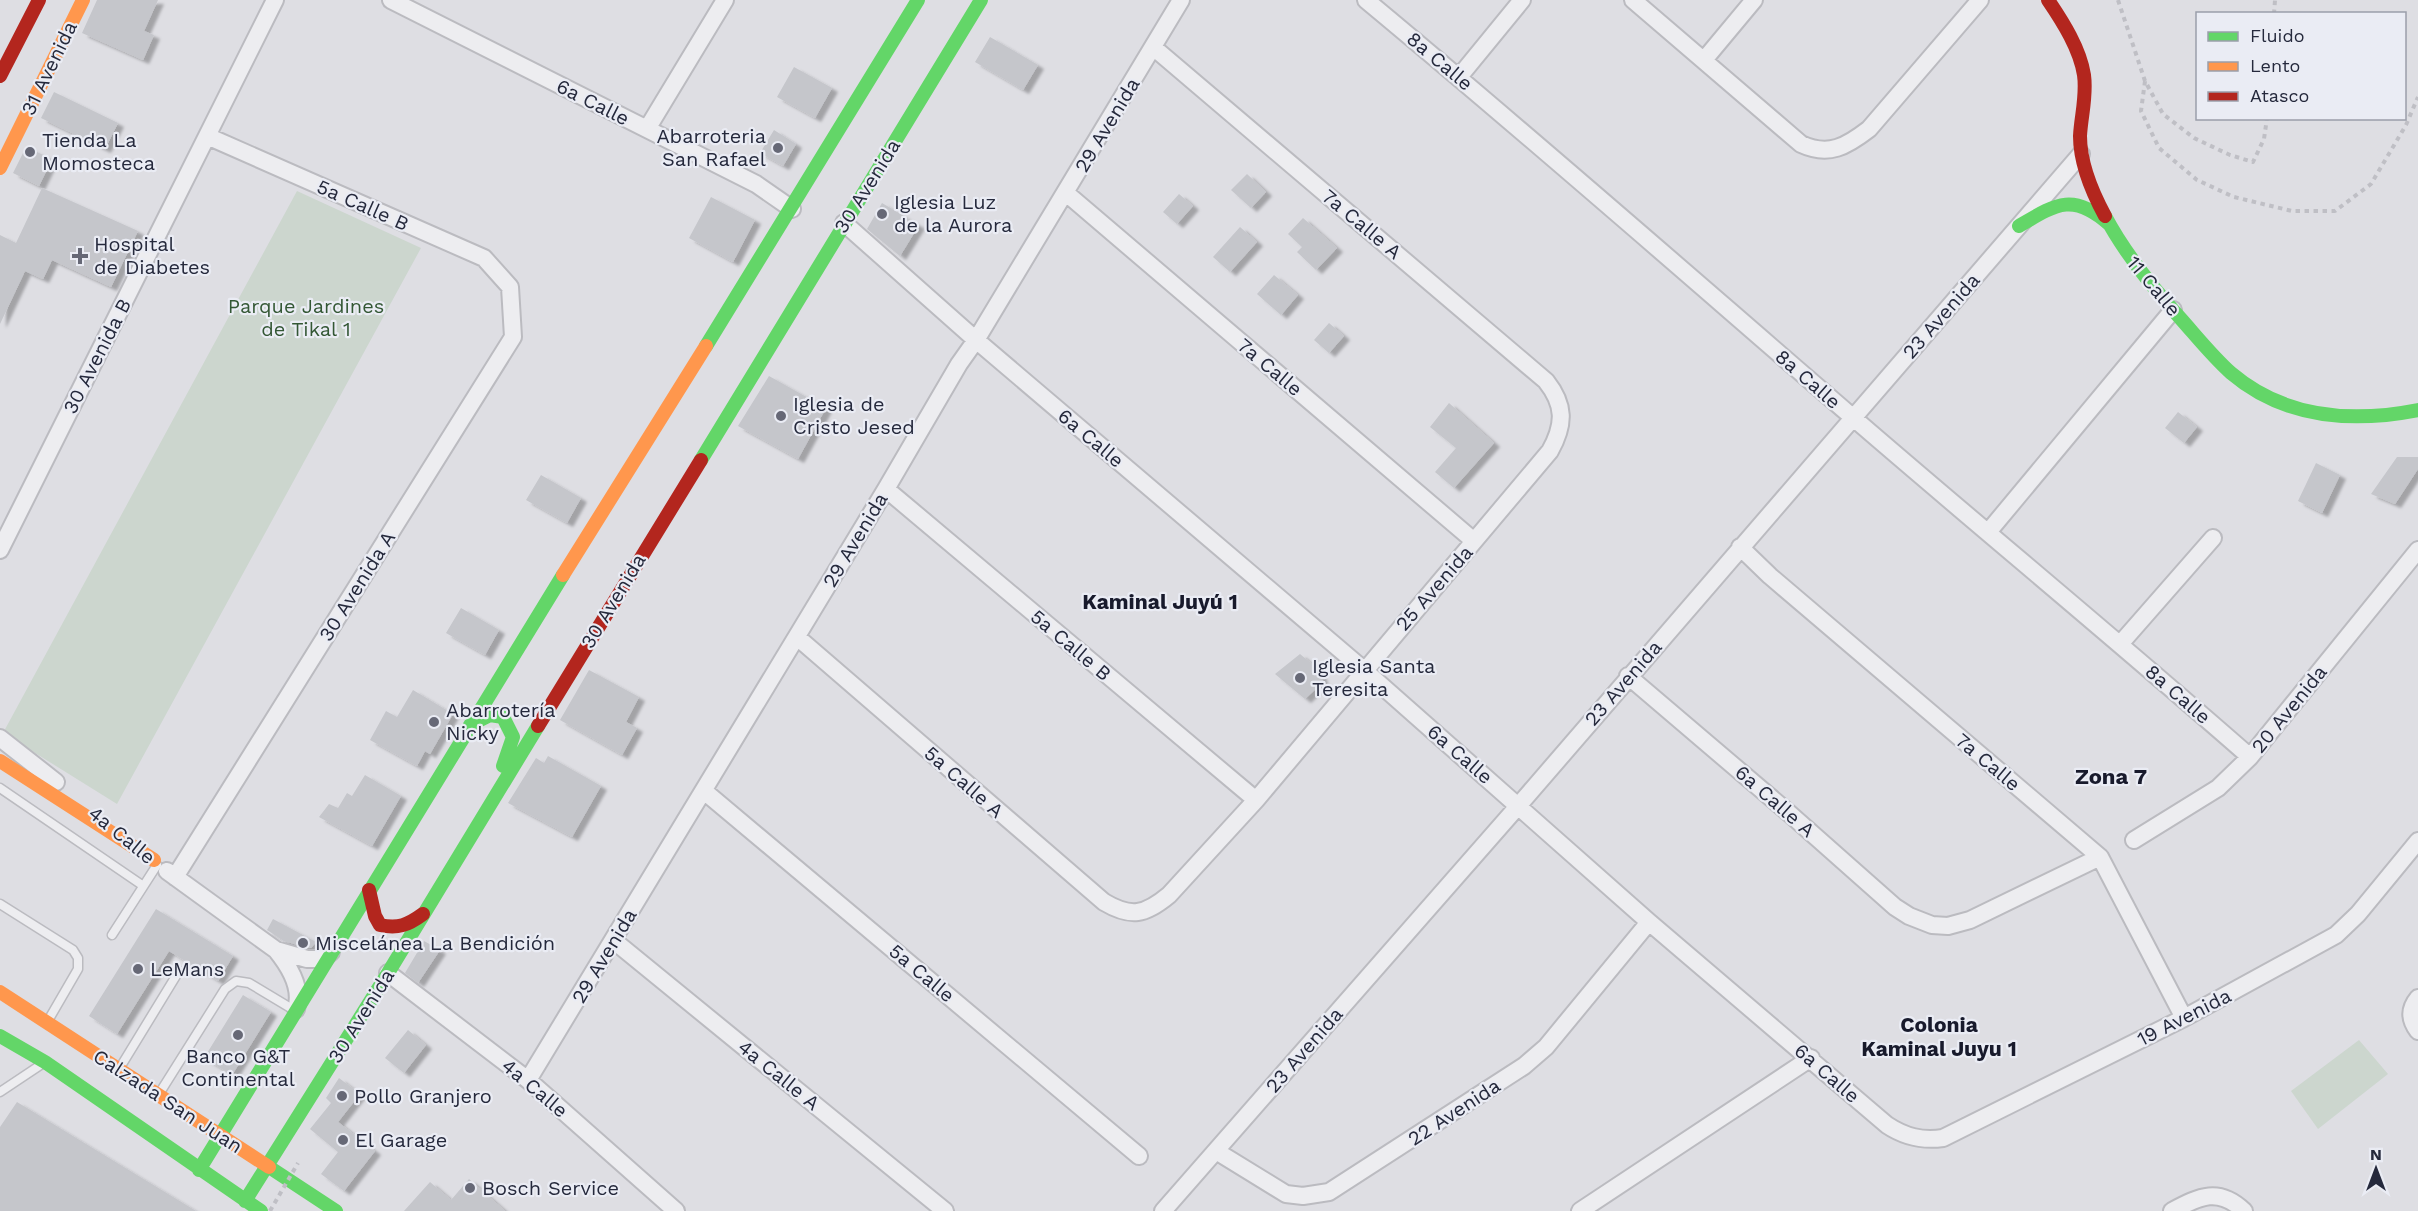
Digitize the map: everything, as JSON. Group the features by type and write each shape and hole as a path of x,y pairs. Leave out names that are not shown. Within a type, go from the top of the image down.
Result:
{"main road":[{"path":"0,75 39,0"},
{"name":"31 Avenida","path":"0,168 83,0"},
{"path":"199,1170 331,951 792,209 918,0"},
{"name":"30 Avenida","path":"244,1201 388,973 981,0"},
{"name":"11 Calle","path":"2048,0 2072,43 2084,73 2081,154 2092,186 2109,225 2122,247 2173,310 2230,371 2266,395 2285,404 2318,414 2354,418 2418,410"},
{"path":"2019,226 2044,210 2065,204 2090,209 2109,225"},
{"path":"470,725 487,715 496,714 504,717 513,737 492,800"},
{"path":"0,761 15,784 126,858 156,862"},
{"path":"369,890 375,916 380,925 394,929 405,927 425,912"},
{"name":"Calzada San Juan","path":"0,992 336,1211"},
{"name":"Calzada San Juan","path":"0,1036 45,1062 261,1211"}],"street":[{"name":"30 Avenida B","path":"0,550 275,0"},
{"name":"6a Calle","path":"391,0 756,184 792,209"},
{"path":"647,129 725,0"},
{"name":"29 Avenida","path":"528,1080 1181,0"},
{"name":"8a Calle","path":"1366,0 2121,643 2250,757"},
{"path":"1459,77 1522,0"},
{"path":"1633,0 1802,144 1816,149 1830,149 1850,144 1869,129 1980,0"},
{"path":"1704,60 1754,0"},
{"name":"7a Calle A","path":"1154,47 1537,372 1554,390 1561,408"},
{"name":"5a Calle B","path":"207,136 484,258 510,287"},
{"name":"23 Avenida","path":"1163,1211 1519,805 2081,154"},
{"name":"7a Calle","path":"1066,193 1474,541"},
{"name":"6a Calle","path":"844,224 976,340 1364,670 1519,805 1648,922 1887,1125 1915,1138"},
{"name":"30 Avenida A","path":"175,877 513,337 510,287"},
{"path":"1989,531 2173,310"},
{"name":"25 Avenida","path":"1138,913 1155,907 1169,895 1256,800 1550,451 1559,431 1561,408"},
{"name":"5a Calle B","path":"886,489 1256,800"},
{"path":"2121,643 2213,538"},
{"name":"7a Calle","path":"1740,547 1779,584 2100,857 2184,1018"},
{"name":"20 Avenida","path":"2133,840 2218,788 2250,757 2418,550"},
{"name":"5a Calle A","path":"797,637 1104,902 1120,912 1138,913"},
{"name":"6a Calle A","path":"1628,676 1895,907 1923,923 1942,927 1970,920 2100,857"},
{"name":"4a Calle","path":"0,738 175,877 276,950 285,960 296,984 299,999 295,1011"},
{"name":"5a Calle","path":"704,791 1139,1156"},
{"name":"19 Avenida","path":"1915,1138 1943,1138 2184,1018 2336,935 2358,914 2418,841"},
{"name":"22 Avenida","path":"1216,1151 1286,1194 1303,1196 1329,1192 1524,1066 1546,1047 1648,922"},
{"name":"4a Calle A","path":"614,940 945,1211"},
{"name":"4a Calle","path":"276,950 307,959 323,959 331,951"},
{"name":"4a Calle","path":"388,973 528,1080 676,1211"},
{"path":"2414,1005 2418,1031"},
{"path":"1580,1211 1810,1058"},
{"path":"2172,1211 2203,1197 2218,1196 2232,1200 2244,1211"}],"lane":[{"path":"0,788 15,784 126,858 142,885"},
{"path":"112,935 156,862"},
{"path":"0,904 73,950 78,958 78,969 47,1022"},
{"path":"119,1069 179,971"},
{"path":"159,1094 225,988 236,981 249,983 295,1011"},
{"path":"0,1092 45,1062"}],"path":[{"path":"2118,0 2145,81 2163,114 2194,138 2230,155 2253,162 2264,140 2267,120"},
{"path":"2145,81 2141,111 2159,148 2197,180 2234,197 2292,211 2335,211 2371,184 2406,125 2418,97"},
{"path":"270,1211 298,1163"}],"green space":[{"name":"Parque Jardines de Tikal 1","path":"297,191 421,248 117,804 3,733"},
{"path":"2359,1040 2388,1074 2318,1129 2291,1091"}],"building":[{"path":"97,0 158,0 144,31 154,35 143,60 82,33"},
{"path":"990,37 1038,65 1023,90 975,62"},
{"path":"794,67 832,88 815,118 777,97"},
{"path":"54,92 118,123 105,149 41,118"},
{"name":"Abarroteria San Rafael","path":"774,130 796,144 783,166 760,153"},
{"path":"26,147 52,159 39,186 13,173"},
{"path":"1247,174 1266,192 1251,208 1231,190"},
{"path":"42,188 138,231 111,287 52,260 43,279 25,271 0,324 0,235 16,243"},
{"path":"1179,194 1193,206 1177,224 1163,212"},
{"path":"711,197 755,220 733,262 689,238"},
{"path":"882,203 919,225 900,256 867,229"},
{"path":"1303,218 1337,248 1316,270 1297,252 1302,247 1288,234"},
{"path":"1240,227 1257,242 1230,272 1213,257"},
{"path":"1274,275 1298,295 1281,315 1257,294"},
{"path":"1329,323 1344,336 1329,353 1314,340"},
{"name":"Iglesia de Cristo Jesed","path":"769,376 826,408 798,459 738,426"},
{"path":"1449,403 1494,443 1454,488 1435,472 1456,448 1430,427"},
{"path":"2178,412 2197,427 2184,443 2165,428"},
{"path":"2397,457 2418,457 2418,469 2395,504 2371,494"},
{"path":"2316,463 2340,475 2322,513 2298,501"},
{"path":"541,475 581,498 567,523 526,500"},
{"path":"461,608 499,630 485,655 446,633"},
{"name":"Iglesia Santa Teresita","path":"1300,654 1318,669 1323,682 1305,699 1275,674"},
{"path":"589,670 639,697 626,722 637,728 622,755 560,720"},
{"path":"413,690 453,714 430,754 425,751 417,766 370,740 386,711 397,717"},
{"path":"548,756 601,786 572,837 508,803 536,758 544,763"},
{"path":"365,775 401,796 372,846 319,817 329,804 338,808 347,793 352,796"},
{"name":"LeMans","path":"156,909 233,956 218,981 169,951 117,1034 89,1016"},
{"path":"273,919 316,942 308,948 284,941 267,930"},
{"path":"424,941 440,950 418,983 405,973"},
{"name":"Banco G&T Continental","path":"243,995 271,1012 232,1075 204,1058"},
{"path":"408,1030 426,1045 404,1073 385,1058"},
{"path":"339,1078 360,1094 338,1122 375,1151 344,1191 321,1174 338,1152 310,1129 331,1103 326,1098"},
{"path":"17,1102 196,1211 0,1211 0,1127"},
{"path":"469,1179 505,1211 404,1211 430,1182 451,1200"}],"traffic: fast":[{"path":"706,346 918,0"},
{"path":"701,460 981,0"},
{"path":"2019,226 2054,207 2064,205 2085,208 2109,224"},
{"path":"2105,216 2130,257 2160,295 2218,360 2252,388 2274,400 2320,414 2369,416 2418,410"},
{"path":"199,1170 563,575"},
{"path":"470,725 490,715 503,717 513,737 503,766"},
{"path":"245,1201 388,973 538,726"},
{"path":"0,1036 45,1062 261,1211"},
{"path":"269,1167 336,1211"}],"traffic: slow":[{"path":"0,168 83,0"},
{"path":"563,575 706,346"},
{"path":"0,761 154,860"},
{"path":"0,992 269,1167"}],"traffic: jam":[{"path":"0,76 39,0"},
{"path":"2048,0 2070,36 2082,65 2085,91 2080,136 2082,157 2091,187 2105,216"},
{"path":"538,726 701,460"},
{"path":"369,890 375,916 380,925 392,927 403,925 423,914"}],"place":[{"name":"Abarroteria San Rafael","path":"778,148"},
{"name":"Tienda La Momosteca","path":"30,152"},
{"name":"Iglesia Luz de la Aurora","path":"882,214"},
{"name":"Hospital de Diabetes","path":"80,256"},
{"name":"Iglesia de Cristo Jesed","path":"781,416"},
{"name":"Iglesia Santa Teresita","path":"1300,678"},
{"name":"Abarrotería Nicky","path":"434,722"},
{"name":"Miscelánea La Bendición","path":"303,943"},
{"name":"LeMans","path":"138,969"},
{"name":"Banco G&T Continental","path":"238,1035"},
{"name":"Pollo Granjero","path":"342,1096"},
{"name":"El Garage","path":"343,1140"},
{"name":"Bosch Service","path":"470,1188"}],"district":[{"name":"Kaminal Juyú 1","path":"1160,602"},
{"name":"Zona 7","path":"2111,776"},
{"name":"Colonia Kaminal Juyu 1","path":"1939,1037"}]}
